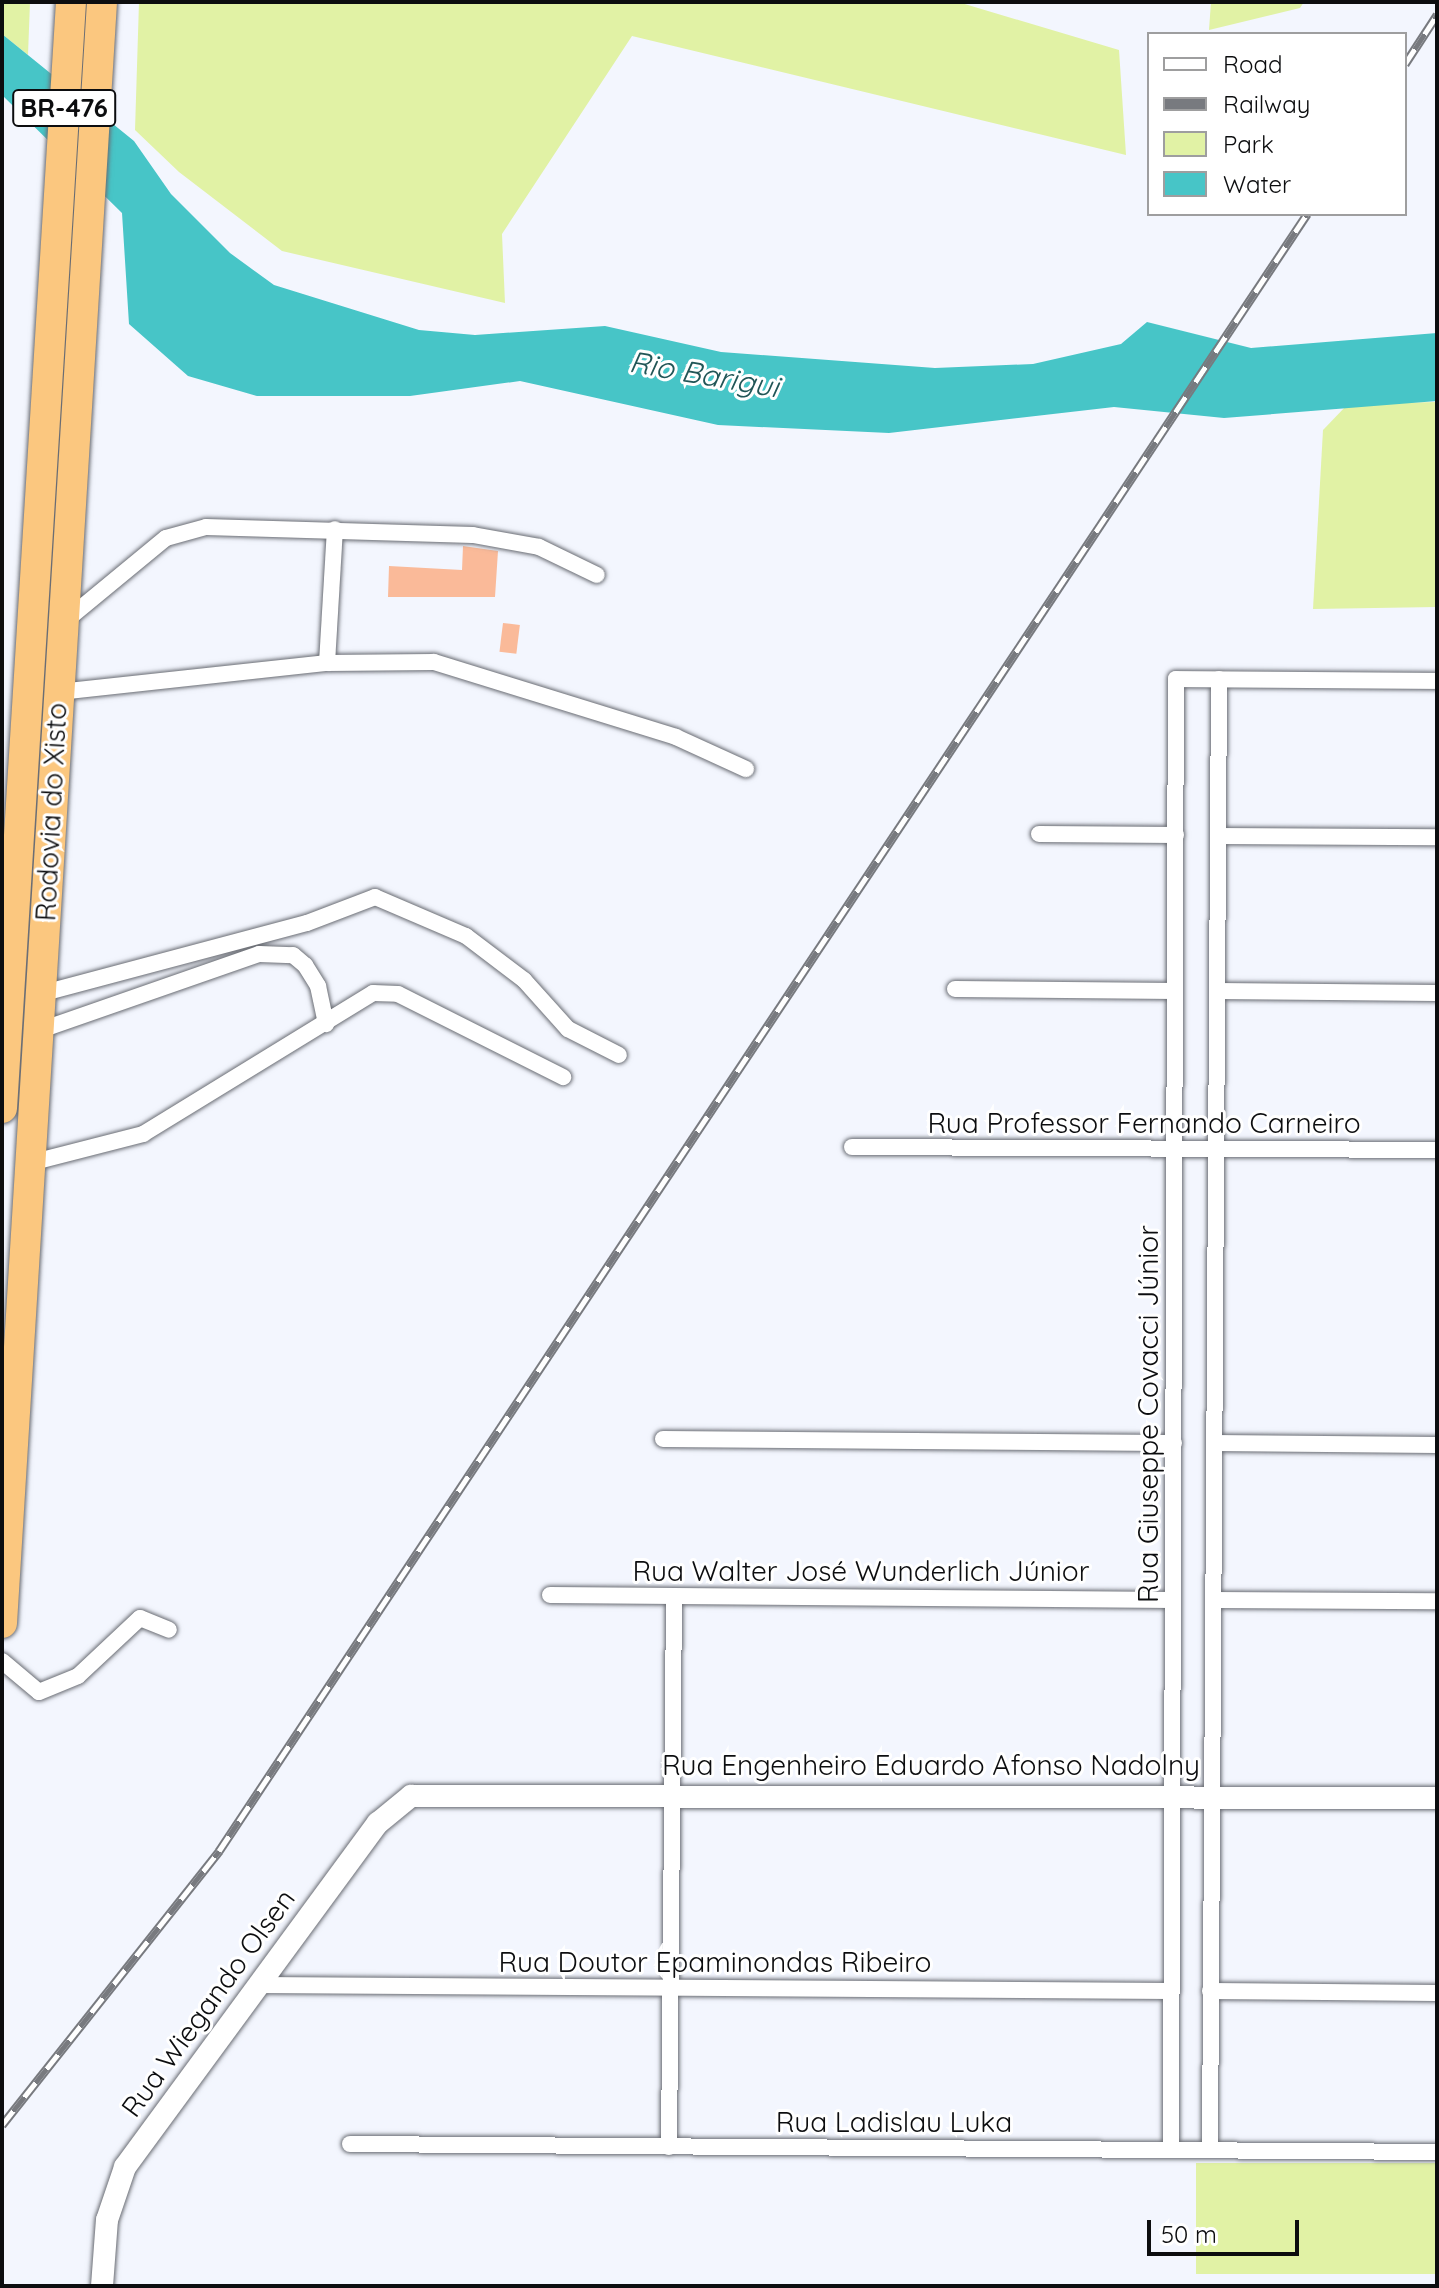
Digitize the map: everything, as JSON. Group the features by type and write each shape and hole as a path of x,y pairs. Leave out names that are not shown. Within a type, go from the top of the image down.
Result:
{"highway":[{"name":"Rodovia do Xisto","path":"2,1623 102,2"},
{"name":"Rodovia do Xisto","path":"2,1108 70,9"}],"street":[{"path":"63,623 166,538 206,527 473,535 539,547 597,575"},
{"path":"327,663 335,529"},
{"path":"59,692 327,663 434,662 676,737 746,769"},
{"name":"Rua Giuseppe Covacci Júnior","path":"1171,2150 1176,679 1219,679"},
{"path":"1210,2150 1219,679 1437,681"},
{"path":"1039,834 1176,835"},
{"path":"1218,836 1437,837"},
{"path":"40,994 118,978 200,949 307,923 375,897 466,936 524,980 568,1029 619,1055"},
{"path":"38,1031 259,954 293,955 305,965 318,986 326,1024"},
{"path":"955,989 1175,991"},
{"path":"1217,991 1437,993"},
{"path":"30,1163 143,1134 373,993 398,994 563,1077"},
{"name":"Rua Professor Fernando Carneiro","path":"852,1147 1437,1150"},
{"path":"663,1439 1174,1443"},
{"path":"1214,1443 1437,1445"},
{"name":"Rua Walter José Wunderlich Júnior","path":"550,1595 1173,1600"},
{"path":"669,2147 674,1596"},
{"path":"1213,1600 1437,1601"},
{"path":"2,1661 39,1692 78,1676 140,1618 169,1630"},
{"name":"Rua Engenheiro Eduardo Afonso Nadolny","path":"424,1792 1437,1798"},
{"name":"Rua Wiegando Olsen","path":"102,2286 107,2220 117,2182 387,1811 424,1792"},
{"name":"Rua Doutor Epaminondas Ribeiro","path":"258,1985 1171,1991"},
{"path":"1210,1991 1437,1993"},
{"name":"Rua Ladislau Luka","path":"350,2144 1437,2152"}],"green space":[{"path":"2,2 30,2 28,55 2,34"},
{"path":"139,2 958,2 1119,50 1126,155 632,36 502,234 505,303 282,251 179,172 135,130"},
{"path":"1211,2 1304,2 1300,8 1209,30"},
{"path":"1437,402 1437,607 1313,609 1323,430 1348,404"},
{"path":"1196,2163 1437,2163 1437,2274 1196,2274"}],"water":[{"name":"Rio Barigui","path":"2,34 134,141 171,194 230,253 274,285 419,330 475,335 605,326 721,352 935,368 1033,364 1121,344 1147,322 1251,348 1437,333 1437,401 1224,418 1114,407 889,433 718,425 520,381 410,396 257,396 188,376 129,324 122,213 2,95"}],"building":[{"path":"463,546 498,551 495,597 388,597 389,566 462,570"},
{"path":"503,623 520,625 516,654 499,652"}],"railway":[{"path":"1407,61 1437,15"},
{"path":"2,2125 219,1851 1306,216"}]}
